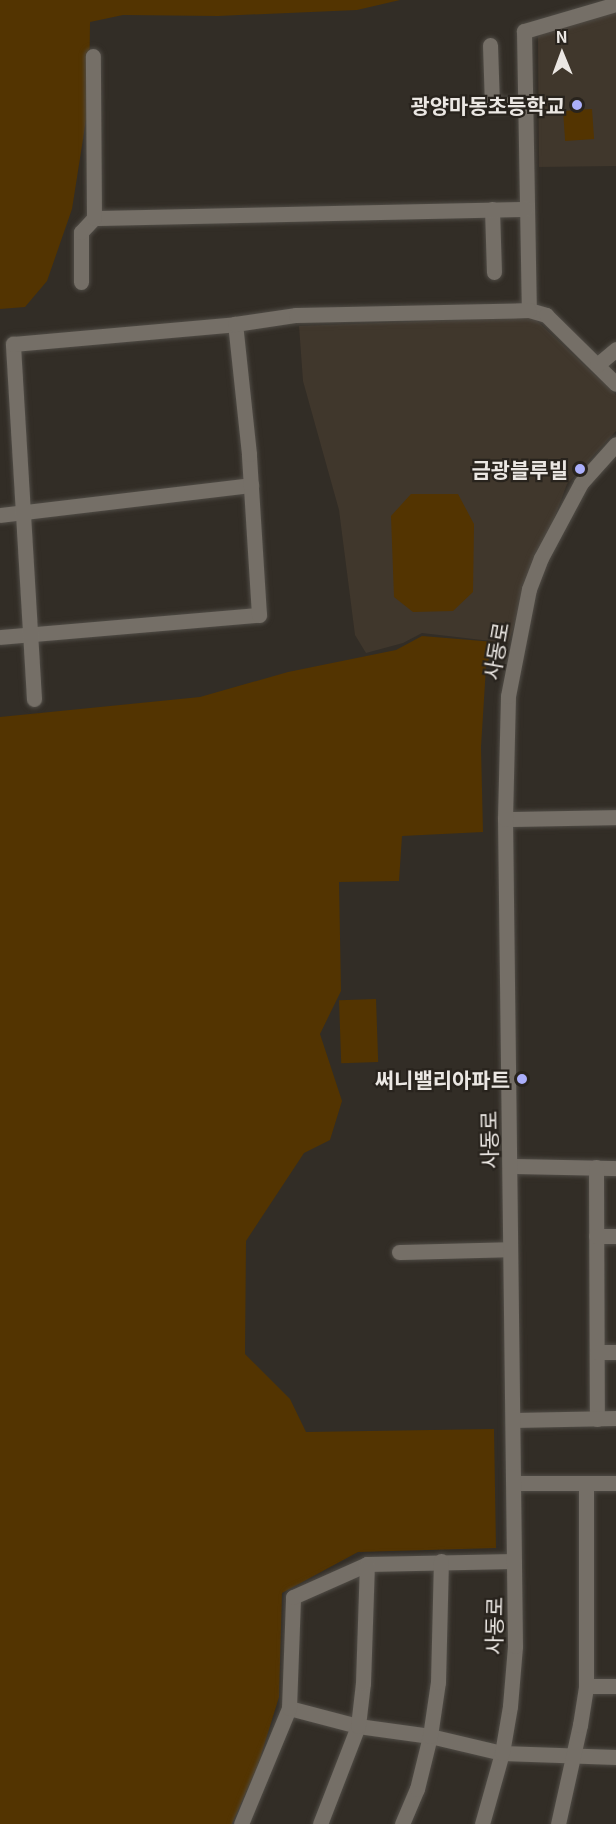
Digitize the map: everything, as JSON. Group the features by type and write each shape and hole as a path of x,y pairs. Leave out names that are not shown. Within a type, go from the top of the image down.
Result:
{"street":[{"path":"529,310 524,30 616,4"},
{"path":"490,45 492,105 525,104"},
{"path":"81,282 81,232 94,218 93,56"},
{"path":"492,209 494,272"},
{"path":"94,218 526,209"},
{"path":"34,699 23,512 6,344 235,324 296,315 529,310 546,315 616,384"},
{"path":"0,637 259,615 251,485 235,324"},
{"path":"597,365 616,348"},
{"name":"사동로","path":"482,1824 502,1753 510,1706 515,1646 504,819 508,696 529,589 554,531 581,483 616,444"},
{"path":"0,515 251,485"},
{"path":"504,819 616,817"},
{"path":"510,1166 616,1168"},
{"path":"596,1167 597,1419"},
{"path":"596,1236 616,1236"},
{"path":"399,1252 510,1249"},
{"path":"597,1352 616,1352"},
{"path":"513,1420 616,1418"},
{"path":"514,1483 616,1483"},
{"path":"558,1824 574,1755 586,1686 586,1483"},
{"path":"402,1824 417,1789 430,1736 438,1682 441,1561"},
{"path":"241,1824 289,1708 293,1597 368,1564 514,1561"},
{"path":"320,1824 358,1726 363,1683 368,1564"},
{"path":"586,1686 616,1686"},
{"path":"289,1708 358,1726 430,1736 502,1753 616,1757"}],"shaded area":[{"path":"0,0 400,0 357,10 218,16 123,15 90,22 89,101 72,209 47,281 25,307 0,309"},
{"name":"광양마동초등학교","path":"616,11 616,166 539,167 538,37 543,31"},
{"path":"592,109 594,139 565,141 563,111"},
{"path":"533,317 616,395 616,431 567,484 508,643 422,633 403,643 366,653 355,635 339,510 303,381 299,326"},
{"path":"411,494 458,494 474,524 473,592 453,611 413,612 394,597 391,516"},
{"path":"422,636 495,642 486,667 481,747 483,832 402,836 399,881 339,882 341,991 320,1034 342,1101 330,1140 304,1153 246,1241 245,1354 290,1399 306,1432 494,1429 496,1548 358,1552 282,1593 279,1697 258,1765 232,1824 0,1824 0,717 200,697 288,672 396,650"},
{"path":"376,999 378,1062 341,1063 339,1000"}],"place":[{"name":"광양마동초등학교","path":"577,105"},
{"name":"금광블루빌","path":"580,469"},
{"name":"써니밸리아파트","path":"522,1079"}]}
